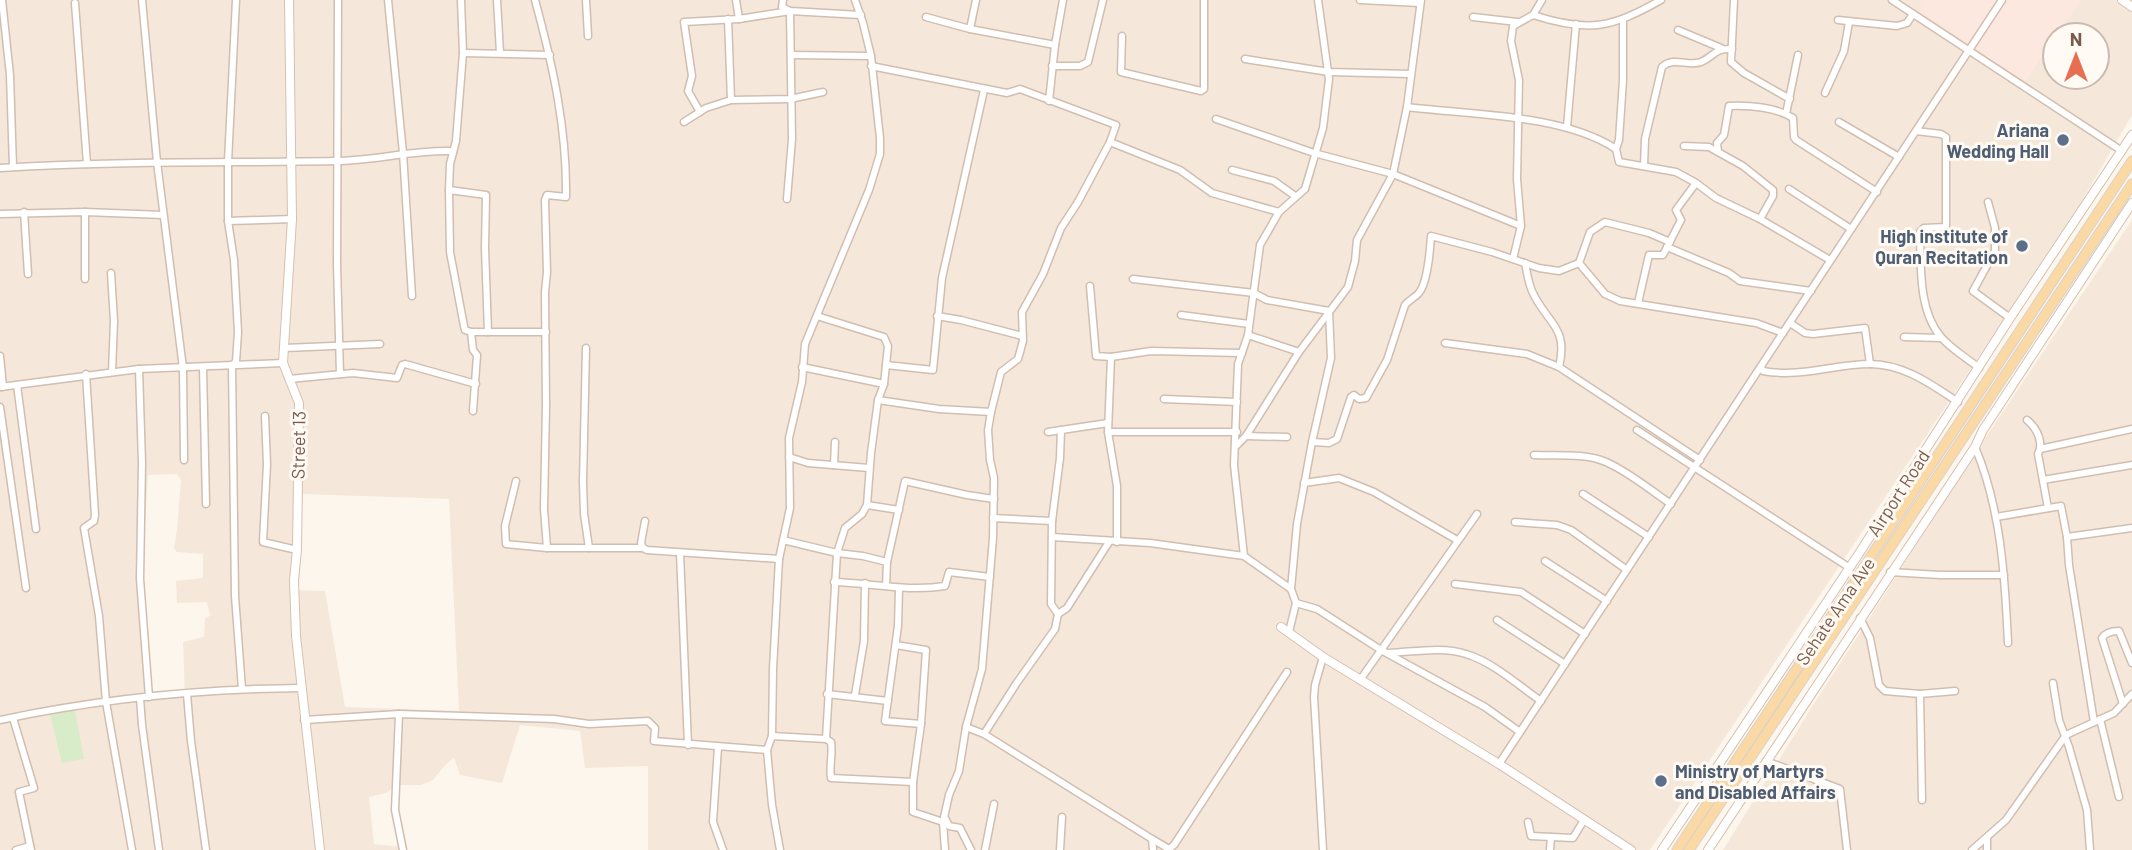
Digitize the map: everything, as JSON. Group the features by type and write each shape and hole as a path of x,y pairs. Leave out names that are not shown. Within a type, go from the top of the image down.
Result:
{"main road":[{"name":"Street 13","path":"289,0 292,219 283,363 299,403 297,550 294,580 304,720 320,850"},
{"path":"2122,0 2132,7"},
{"name":"Airport Road","path":"1662,850 1850,568 2010,318 2132,135"},
{"name":"Sehate Ama Ave","path":"1677,850 2132,161"},
{"name":"Airport Road","path":"1689,850 2132,184"},
{"name":"Airport Road","path":"1707,850 2130,210"},
{"path":"1285,629 1323,657 1499,764 1631,850"}],"street":[{"path":"2,0 10,75 13,167"},
{"path":"142,0 157,162 183,368 184,460"},
{"path":"236,0 228,162 228,221 234,260 238,332 236,362 232,365 235,596 242,689"},
{"path":"338,0 340,374"},
{"path":"388,0 403,153 412,296"},
{"path":"461,0 463,53 449,190 450,252 465,330 546,332"},
{"path":"497,0 499,53"},
{"path":"535,0 550,55 564,125 566,197 547,195 545,200 544,509 547,548"},
{"path":"586,0 588,36"},
{"path":"736,0 739,19"},
{"path":"783,0 782,7 790,11"},
{"path":"780,850 772,805 767,750 772,736 779,558 790,508 789,438 802,382 805,344 869,190 880,153 871,56 855,0"},
{"path":"970,29 976,0"},
{"path":"1049,101 1063,0"},
{"path":"1052,66 1080,66 1088,62 1103,0"},
{"path":"1122,36 1121,72 1201,91 1204,89 1204,0"},
{"path":"1244,556 1234,464 1237,432 1236,379 1248,335 1261,245 1279,212 1303,192 1306,186 1326,114 1329,72 1318,0"},
{"path":"1236,446 1246,436 1299,352 1348,287 1357,240 1393,174 1407,107 1420,1 1360,0"},
{"path":"1513,259 1521,226 1517,179 1520,80 1511,41 1513,26 1533,15 1542,0"},
{"path":"1533,15 1553,21 1607,25 1660,0"},
{"path":"1734,0 1731,62 1744,73 1790,99"},
{"path":"1892,0 2122,151"},
{"path":"1499,764 2003,0"},
{"path":"75,3 87,164"},
{"path":"787,199 792,139 790,11"},
{"path":"700,112 688,91 692,76 684,22 739,19 790,11 860,15"},
{"path":"1838,20 1898,26 1907,23 1913,15"},
{"path":"926,17 970,29 1055,45"},
{"path":"1473,17 1517,22"},
{"path":"727,19 731,100"},
{"path":"1623,19 1623,80 1616,149 1618,160 1622,164 1676,172 1716,198 1760,219 1830,260"},
{"path":"1825,93 1844,51 1849,22"},
{"path":"1567,127 1576,24"},
{"path":"1678,30 1721,48 1732,49"},
{"path":"1644,166 1645,139 1662,66 1673,61 1700,62 1721,48"},
{"path":"463,53 550,55"},
{"path":"791,55 871,56"},
{"path":"1786,114 1798,55"},
{"path":"1245,59 1329,72 1410,74"},
{"path":"871,65 951,80 984,90 1007,93 1020,89 1115,125 1110,142 1061,228 1044,274 1022,312 1018,359 1001,372 991,412 988,447 994,478 994,499 982,669 966,727 959,771 949,795 944,820 945,850"},
{"path":"886,365 933,370 937,316 952,227 961,186 970,161 984,90"},
{"path":"684,122 700,112 731,100 790,99 823,92"},
{"path":"1718,152 1717,143 1724,135 1728,106 1770,109 1793,118 1796,140 1877,192"},
{"path":"1407,107 1567,127 1602,140 1616,149"},
{"path":"1216,119 1314,153 1393,174 1521,226"},
{"path":"1839,122 1899,157"},
{"path":"1916,131 1946,137 1946,227 1921,230 1925,304 1929,318 1941,338 1979,368"},
{"path":"1110,142 1180,170 1212,193 1279,212"},
{"path":"1684,146 1709,147 1743,166 1773,190 1773,196 1760,219"},
{"path":"0,168 157,162 338,161 380,158 422,150 450,150 453,153"},
{"path":"1232,170 1274,181 1295,196"},
{"path":"1638,303 1649,255 1663,255 1681,220 1676,210 1696,183"},
{"path":"1788,189 1851,229"},
{"path":"449,190 486,195 488,332"},
{"path":"1987,202 1995,228 1995,251 1973,291 2010,318"},
{"path":"23,212 29,274"},
{"path":"0,214 85,212 163,215"},
{"path":"85,212 85,279"},
{"path":"228,221 292,219"},
{"path":"1312,442 1329,443 1337,439 1351,397 1354,395 1359,399 1366,398 1387,360 1405,305 1410,298 1417,296 1423,286 1431,236 1559,271 1579,263 1590,232 1605,222 1649,233 1740,281 1811,291"},
{"path":"1921,260 1992,257"},
{"path":"1525,263 1532,290 1561,335 1564,348 1559,367"},
{"path":"1579,263 1605,294 1620,301 1756,323 1783,333"},
{"path":"111,272 114,321 112,372"},
{"path":"1133,279 1254,293 1267,300 1329,311"},
{"path":"1090,286 1096,356 1111,357 1151,351 1241,353"},
{"path":"1285,629 1296,603 1292,589 1297,524 1331,358 1329,311"},
{"path":"1181,315 1249,324"},
{"path":"817,316 884,337 888,346 869,468 867,505 862,514 845,528 837,554 826,739"},
{"path":"937,316 1022,336"},
{"path":"1790,323 1805,333 1813,334 1865,328 1870,364"},
{"path":"471,332 478,363 473,411"},
{"path":"1248,335 1299,352"},
{"path":"1904,337 1941,338"},
{"path":"1445,343 1527,354 1559,367 1700,460"},
{"path":"285,348 380,344"},
{"path":"586,348 583,482 589,548"},
{"path":"0,356 2,387 139,369 283,363"},
{"path":"1111,357 1108,432 1117,486 1118,542"},
{"path":"289,379 340,374 377,374 397,378 402,365 405,364 476,384"},
{"path":"1761,367 1763,371 1794,373 1870,364 1905,371 1958,402"},
{"path":"203,366 206,504"},
{"path":"802,367 884,384"},
{"path":"139,369 142,463 140,579 149,697"},
{"path":"86,374 94,521 84,528 99,616 106,702 132,850"},
{"path":"17,385 36,529"},
{"path":"1164,399 1237,402"},
{"path":"878,401 991,412"},
{"path":"0,407 26,588"},
{"path":"265,416 267,464 263,542 297,550"},
{"path":"2027,420 2036,427 2048,508"},
{"path":"1048,432 1108,423"},
{"path":"2040,449 2132,429"},
{"path":"1058,614 1051,604 1052,521 1061,430"},
{"path":"1637,430 1850,568"},
{"path":"1108,432 1237,432"},
{"path":"1246,436 1287,437"},
{"path":"834,465 835,442"},
{"path":"1975,447 1996,517 2004,575 2008,643"},
{"path":"1534,455 1604,461 1671,504"},
{"path":"789,457 808,463 869,468"},
{"path":"2043,480 2132,466"},
{"path":"1304,483 1339,478 1374,492 1457,540"},
{"path":"516,481 505,526 506,544 547,548 643,548 680,553 779,558"},
{"path":"886,586 887,562 905,481 994,499"},
{"path":"1583,494 1649,537"},
{"path":"867,505 898,510"},
{"path":"1996,517 2061,506 2067,537 2068,565 2097,721 2119,797"},
{"path":"1360,680 1384,651 1477,514"},
{"path":"993,519 1052,521"},
{"path":"643,548 645,521"},
{"path":"1515,522 1557,525 1571,530 1628,570"},
{"path":"2067,537 2132,528"},
{"path":"1052,537 1150,543 1244,556 1292,589"},
{"path":"783,540 837,554 863,556 887,562"},
{"path":"984,734 1055,629 1058,614 1067,608 1109,542"},
{"path":"680,553 688,745"},
{"path":"1545,561 1607,601"},
{"path":"834,582 898,588 945,586 949,572 990,577"},
{"path":"1891,572 2004,575"},
{"path":"855,695 864,641 865,583"},
{"path":"1455,584 1521,592 1585,634"},
{"path":"898,588 896,645 885,721 921,724"},
{"path":"1296,603 1317,609 1384,651 1462,694 1520,732"},
{"path":"1860,618 1870,638 1879,685 1885,691 1920,694 1955,691"},
{"path":"1497,620 1565,664"},
{"path":"2123,704 2102,638 2104,635 2119,631 2132,663"},
{"path":"896,645 926,650 921,724 913,782 913,812 944,820 949,826 960,828 971,850"},
{"path":"1384,651 1452,651 1467,654 1541,701"},
{"path":"1323,657 1314,697 1323,850"},
{"path":"966,727 984,734 1169,849 1287,672"},
{"path":"2053,683 2059,720 2066,735 2087,810 2090,850"},
{"path":"0,720 149,697 242,689 301,688"},
{"path":"187,694 206,850"},
{"path":"827,694 855,695 888,701"},
{"path":"1920,694 1922,800"},
{"path":"1972,850 2006,820 2066,735 2114,713 2132,694"},
{"path":"140,698 159,850"},
{"path":"399,713 396,810 403,850"},
{"path":"304,720 399,713 554,719 589,724 648,721 655,728 654,741 767,750"},
{"path":"13,718 34,788 19,792 31,848 16,850"},
{"path":"772,736 826,739 831,742 831,778 913,782"},
{"path":"718,747 713,822 720,849"},
{"path":"1766,761 1840,789 1847,850"},
{"path":"985,850 994,804"},
{"path":"1060,850 1062,817"},
{"path":"1528,822 1531,836 1573,838 1584,820"},
{"path":"1550,850 1551,837"},
{"path":"1152,839 1153,850"},
{"path":"1987,839 1987,850"}],"shaded area":[{"path":"0,0 2132,0 2132,115 2076,211 1650,850 648,850 648,766 585,768 580,731 520,725 502,783 460,775 454,758 433,780 421,785 397,785 386,793 369,797 374,844 402,847 402,850 0,850","holes":["177,474 181,480 174,548 177,552 203,554 203,578 176,581 177,603 207,602 210,616 205,618 204,637 183,642 185,696 149,696 143,558 148,475","303,494 449,499 459,711 345,707 325,591 299,590"]},
{"path":"1921,0 2081,0 2067,21 2041,21 2041,58 2024,83 1977,55 1961,38 1920,12"},
{"path":"2132,220 2132,850 1723,850 1992,428"}],"green space":[{"path":"75,710 84,759 62,763 50,714"}],"place":[{"name":"Ariana Wedding Hall","path":"2063,140"},
{"name":"High institute of Quran Recitation","path":"2022,246"},
{"name":"Ministry of Martyrs and Disabled Affairs","path":"1661,781"}]}
